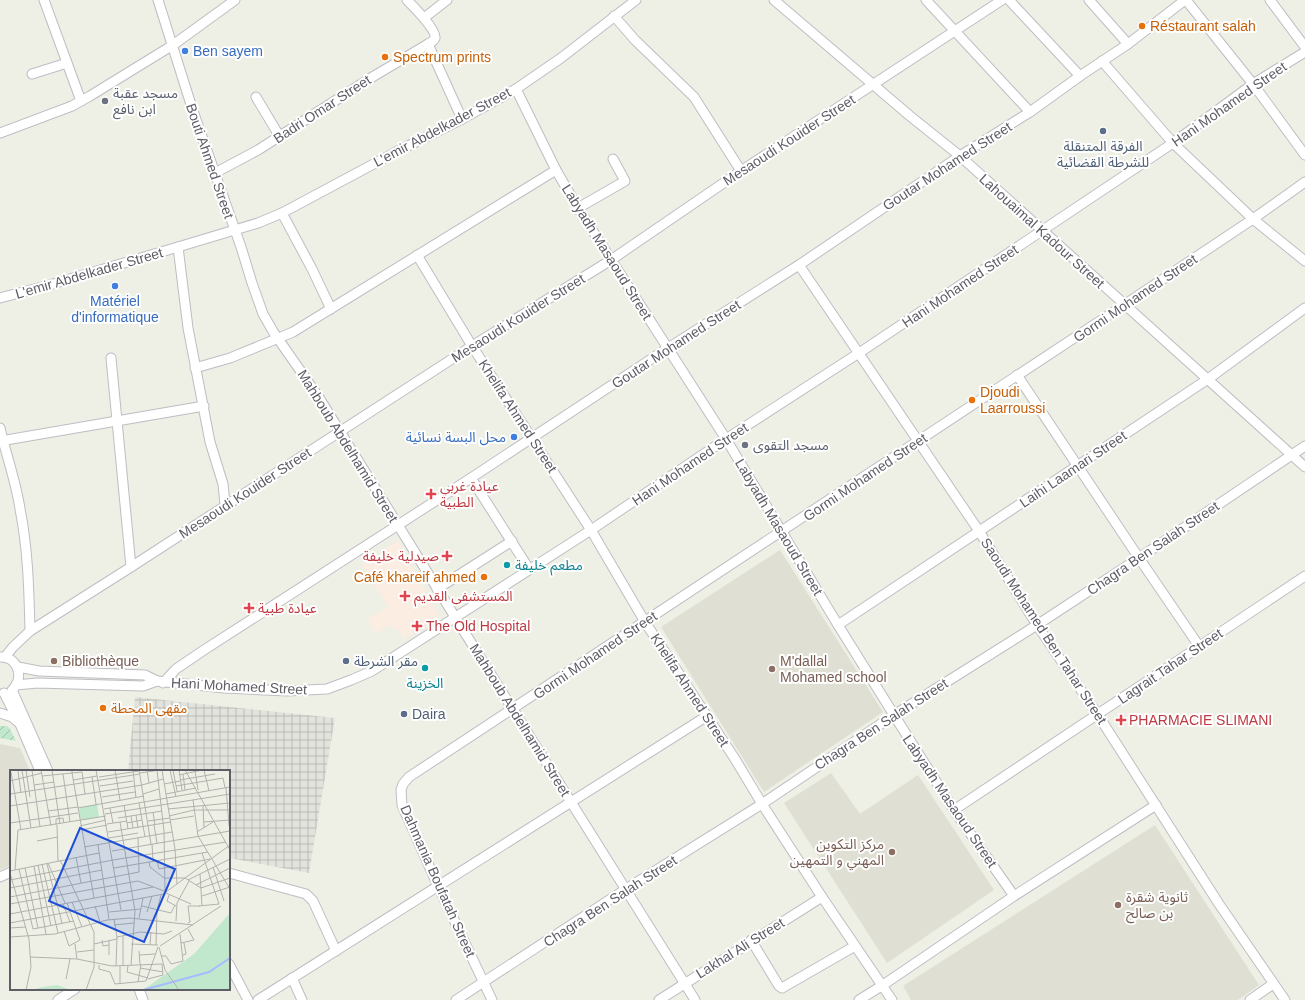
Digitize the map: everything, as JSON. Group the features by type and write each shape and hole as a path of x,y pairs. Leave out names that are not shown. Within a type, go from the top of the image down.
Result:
{"street":[{"path":"44,0 81,101"},
{"name":"Bouti Ahmed Street","path":"158,0 193,111 234,230"},
{"path":"0,132 72,106 81,101 173,45 235,0"},
{"path":"407,0 424,18 435,35 433,41 428,44 462,119"},
{"path":"424,18 447,0"},
{"name":"L'emir Abdelkader Street","path":"0,298 46,286 258,223 282,213 396,152 462,119 516,89 561,58 636,0"},
{"name":"Lahouaimal Kadour Street","path":"774,0 873,85 960,156 1305,468"},
{"path":"926,0 956,30 1030,112"},
{"name":"Mesaoudi Kouider Street","path":"3,657 30,631 131,568 225,505 472,346 611,260 741,171 1002,0"},
{"path":"1009,0 1080,76"},
{"path":"1089,0 1128,44"},
{"path":"1186,0 1253,84 1305,155"},
{"name":"Goutar Mohamed Street","path":"160,682 176,668 471,478 668,348 799,265 960,156 1030,112 1128,44 1186,0"},
{"path":"1270,0 1305,47"},
{"path":"614,16 635,40 694,97 741,171"},
{"name":"Badri Omar Street","path":"215,173 280,137 374,76 428,44"},
{"name":"Hani Mohamed Street","path":"8,690 37,683 143,686 160,682 279,691 327,689 372,671 591,530 726,439 1043,231 1173,143 1253,84 1305,52"},
{"path":"1102,61 1173,143 1252,219 1305,261"},
{"path":"32,74 67,63"},
{"name":"Labyadh Masaoud Street","path":"516,89 556,170 578,208 726,439 838,625 954,810 1014,896"},
{"path":"256,97 280,137"},
{"path":"578,208 625,181 613,159"},
{"path":"196,368 230,358 293,332 556,170"},
{"name":"Gormi Mohamed Street","path":"422,768 513,710 782,532 1124,305 1305,182"},
{"path":"282,213 312,269 331,309"},
{"name":"Mahboub Abdelhamid Street","path":"234,230 263,314 318,396 339,432 695,1000"},
{"path":"178,247 188,328 210,442 223,484 225,505"},
{"name":"Khelifa Ahmed Street","path":"418,255 472,346 591,530 646,622 708,716 762,804 822,897 892,1000"},
{"name":"Saoudi Mohamed Ben Tahar Street","path":"799,265 979,531 1036,625 1098,715 1219,904 1284,1000"},
{"name":"Laihi Laamari Street","path":"838,625 1208,379 1305,308"},
{"path":"111,358 131,568"},
{"path":"1017,375 1199,646"},
{"path":"1,441 204,406"},
{"path":"0,428 1,441 16,486 24,530 28,565 30,631"},
{"name":"Chagra Ben Salah Street","path":"456,1000 626,889 762,804 894,715 1139,558 1305,446"},
{"path":"471,478 529,569"},
{"path":"437,589 512,541"},
{"name":"Lagrait Tahar Street","path":"954,810 1305,576"},
{"path":"3,657 14,662 18,667 19,673 19,680 8,690"},
{"path":"18,667 39,671 145,675 160,682"},
{"path":"8,690 20,724 40,770"},
{"path":"8,690 48,770"},
{"path":"0,713 12,717 20,724"},
{"path":"258,1000 708,716"},
{"name":"Dahmania Boufatah Street","path":"422,768 402,784 400,790 405,812 492,1000"},
{"path":"859,1000 883,986 1014,896 1156,805"},
{"path":"0,877 10,872"},
{"path":"230,873 306,894 312,901 336,951"},
{"name":"Lakhal Ali Street","path":"659,1000 822,897"},
{"path":"752,940 779,986 782,988 855,946"},
{"path":"230,966 248,1000"},
{"path":"292,978 302,1000"},
{"path":"1250,1000 1273,984"},
{"path":"58,1000 73,990"},
{"path":"139,990 143,1000"}],"shaded area":[{"name":"المستشفى القديم","path":"398,541 439,616 404,639 397,628 393,629 390,625 376,633 368,619 388,607 362,564"},
{"name":"M'dallal Mohamed school","path":"780,550 883,712 764,792 661,627"},
{"path":"135,697 335,718 309,873 230,858 230,770 128,770"},
{"path":"0,744 20,748 30,770 10,770 10,865 0,870"},
{"name":"مركز التكوين المهني و التمهين","path":"831,773 860,814 918,775 994,890 887,963 784,803"},
{"name":"ثانوية شقرة بن صالح","path":"1155,825 1259,985 1238,1000 911,1000 903,986"}],"green space":[{"path":"0,726 7,726 16,741 0,738"}],"place":[{"name":"Réstaurant salah","path":"1142,26"},
{"name":"Ben sayem","path":"185,51"},
{"name":"Spectrum prints","path":"385,57"},
{"name":"مسجد عقبة ابن نافع","path":"105,101"},
{"name":"الفرقة المتنقلة للشرطة القضائية","path":"1103,131"},
{"name":"Matériel d'informatique","path":"115,286"},
{"name":"Djoudi Laarroussi","path":"972,400"},
{"name":"محل البسة نسائية","path":"514,437"},
{"name":"مسجد التقوى","path":"745,445"},
{"name":"عيادة غربي الطبية","path":"431,494"},
{"name":"صيدلية خليفة","path":"447,556"},
{"name":"مطعم خليفة","path":"507,565"},
{"name":"Café khareif ahmed","path":"484,577"},
{"name":"المستشفى القديم","path":"405,596"},
{"name":"عيادة طبية","path":"249,608"},
{"name":"The Old Hospital","path":"417,626"},
{"name":"Bibliothèque","path":"54,661"},
{"name":"مقر الشرطة","path":"346,661"},
{"name":"الخزينة","path":"425,668"},
{"name":"M'dallal Mohamed school","path":"772,669"},
{"name":"مقهى المحطة","path":"103,708"},
{"name":"Daira","path":"404,714"},
{"name":"PHARMACIE SLIMANI","path":"1121,720"},
{"name":"مركز التكوين المهني و التمهين","path":"892,852"},
{"name":"ثانوية شقرة بن صالح","path":"1118,905"}]}
